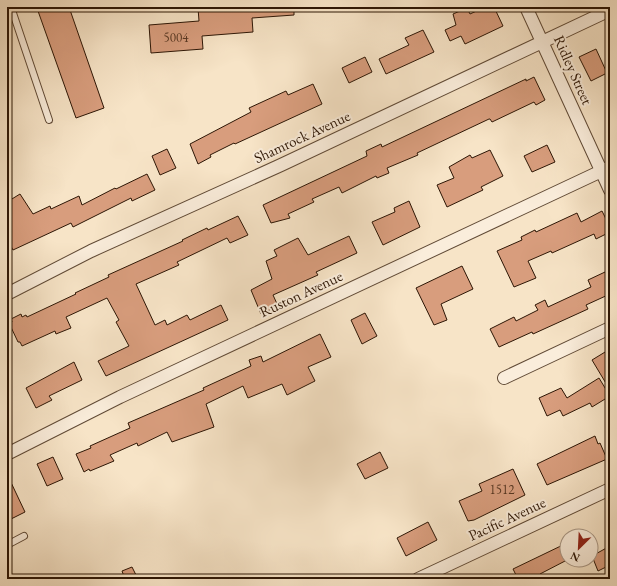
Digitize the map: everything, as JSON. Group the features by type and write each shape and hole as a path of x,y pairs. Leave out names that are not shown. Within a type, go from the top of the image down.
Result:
{"street":[{"name":"Ridley Street","path":"526,7 606,169 610,190"},
{"name":"Shamrock Avenue","path":"7,294 91,251 281,165 610,10"},
{"name":"Ruston Avenue","path":"7,454 120,397 606,169"},
{"path":"504,378 610,328"},
{"name":"Pacific Avenue","path":"418,579 610,489"}],"lane":[{"path":"7,14 13,13 49,120"},
{"path":"7,545 24,536"}],"building":[{"path":"48,7 69,7 104,108 76,118 38,11"},
{"path":"294,7 294,15 252,18 253,32 202,36 203,49 151,53 149,25 199,21 198,8"},
{"path":"485,7 494,7 503,26 465,44 461,36 450,41 445,30 456,25 453,14 467,8 470,14"},
{"path":"423,30 434,52 386,74 379,59 409,45 405,38"},
{"path":"596,49 607,73 591,81 579,57"},
{"path":"365,57 372,72 349,83 342,68"},
{"path":"534,77 545,100 536,105 534,102 492,122 489,119 417,153 418,155 387,168 389,173 377,178 376,176 342,193 339,187 312,199 314,202 288,214 290,218 271,223 263,205 367,156 366,151 381,144 382,147 526,79 526,81"},
{"path":"313,84 322,104 235,144 234,143 210,155 211,157 198,164 190,144 251,112 249,108 286,91 288,95"},
{"path":"547,145 555,162 532,172 524,156"},
{"path":"167,149 176,168 160,175 152,156"},
{"path":"490,150 503,176 481,187 483,190 447,207 437,185 454,178 449,167 470,155 472,158"},
{"path":"147,174 155,190 132,201 131,198 73,227 71,223 13,250 7,239 7,202 20,194 33,214 50,206 51,209 79,196 82,205"},
{"path":"409,201 420,227 383,245 372,222 395,212 394,208"},
{"path":"602,211 610,227 610,232 596,239 594,234 552,253 551,251 528,261 536,278 514,287 497,251 522,240 521,237 535,230 536,232 577,213 581,222"},
{"path":"238,216 248,235 230,243 227,238 177,262 179,265 136,284 155,325 165,320 167,325 187,315 190,320 221,305 228,320 106,376 98,361 129,346 116,322 119,320 107,298 66,317 71,328 56,334 55,331 22,346 20,342 18,342 9,323 12,322 11,319 21,314 22,317 26,315 27,317 109,277 108,275 183,241 182,240 207,228 208,230"},
{"path":"349,236 357,253 316,272 318,275 273,295 278,306 261,314 251,290 272,279 266,261 277,256 274,250 298,238 308,255"},
{"path":"462,266 473,289 441,304 447,320 434,325 416,288"},
{"path":"605,272 610,283 610,294 586,305 588,309 533,334 532,332 499,347 490,329 514,317 516,321 538,310 535,305 545,300 548,307 591,287 588,280"},
{"path":"365,313 377,336 362,344 351,320"},
{"path":"320,334 331,357 308,367 315,381 287,395 282,384 248,398 243,386 206,404 214,427 172,442 167,432 138,446 137,443 110,455 114,461 84,472 76,454 130,428 128,423 204,390 203,388 251,366 249,360 261,356 263,362"},
{"path":"610,349 610,390 592,360"},
{"path":"74,362 82,380 49,396 52,400 36,408 26,388"},
{"path":"599,378 610,396 592,407 590,403 563,416 560,410 547,416 539,398 561,388 567,398"},
{"path":"595,436 607,459 547,485 537,464"},
{"path":"380,452 388,468 365,479 357,464"},
{"path":"53,457 63,479 47,486 37,464"},
{"path":"513,469 525,495 474,520 468,521 459,501 482,491 479,484"},
{"path":"7,474 25,512 7,521"},
{"path":"428,522 437,540 406,556 397,538"},
{"path":"610,546 610,565 598,571 597,568 599,568 599,552"},
{"path":"559,547 559,564 540,574 541,576 534,579 518,579 513,569"},
{"path":"132,567 138,579 125,579 122,571"}]}
